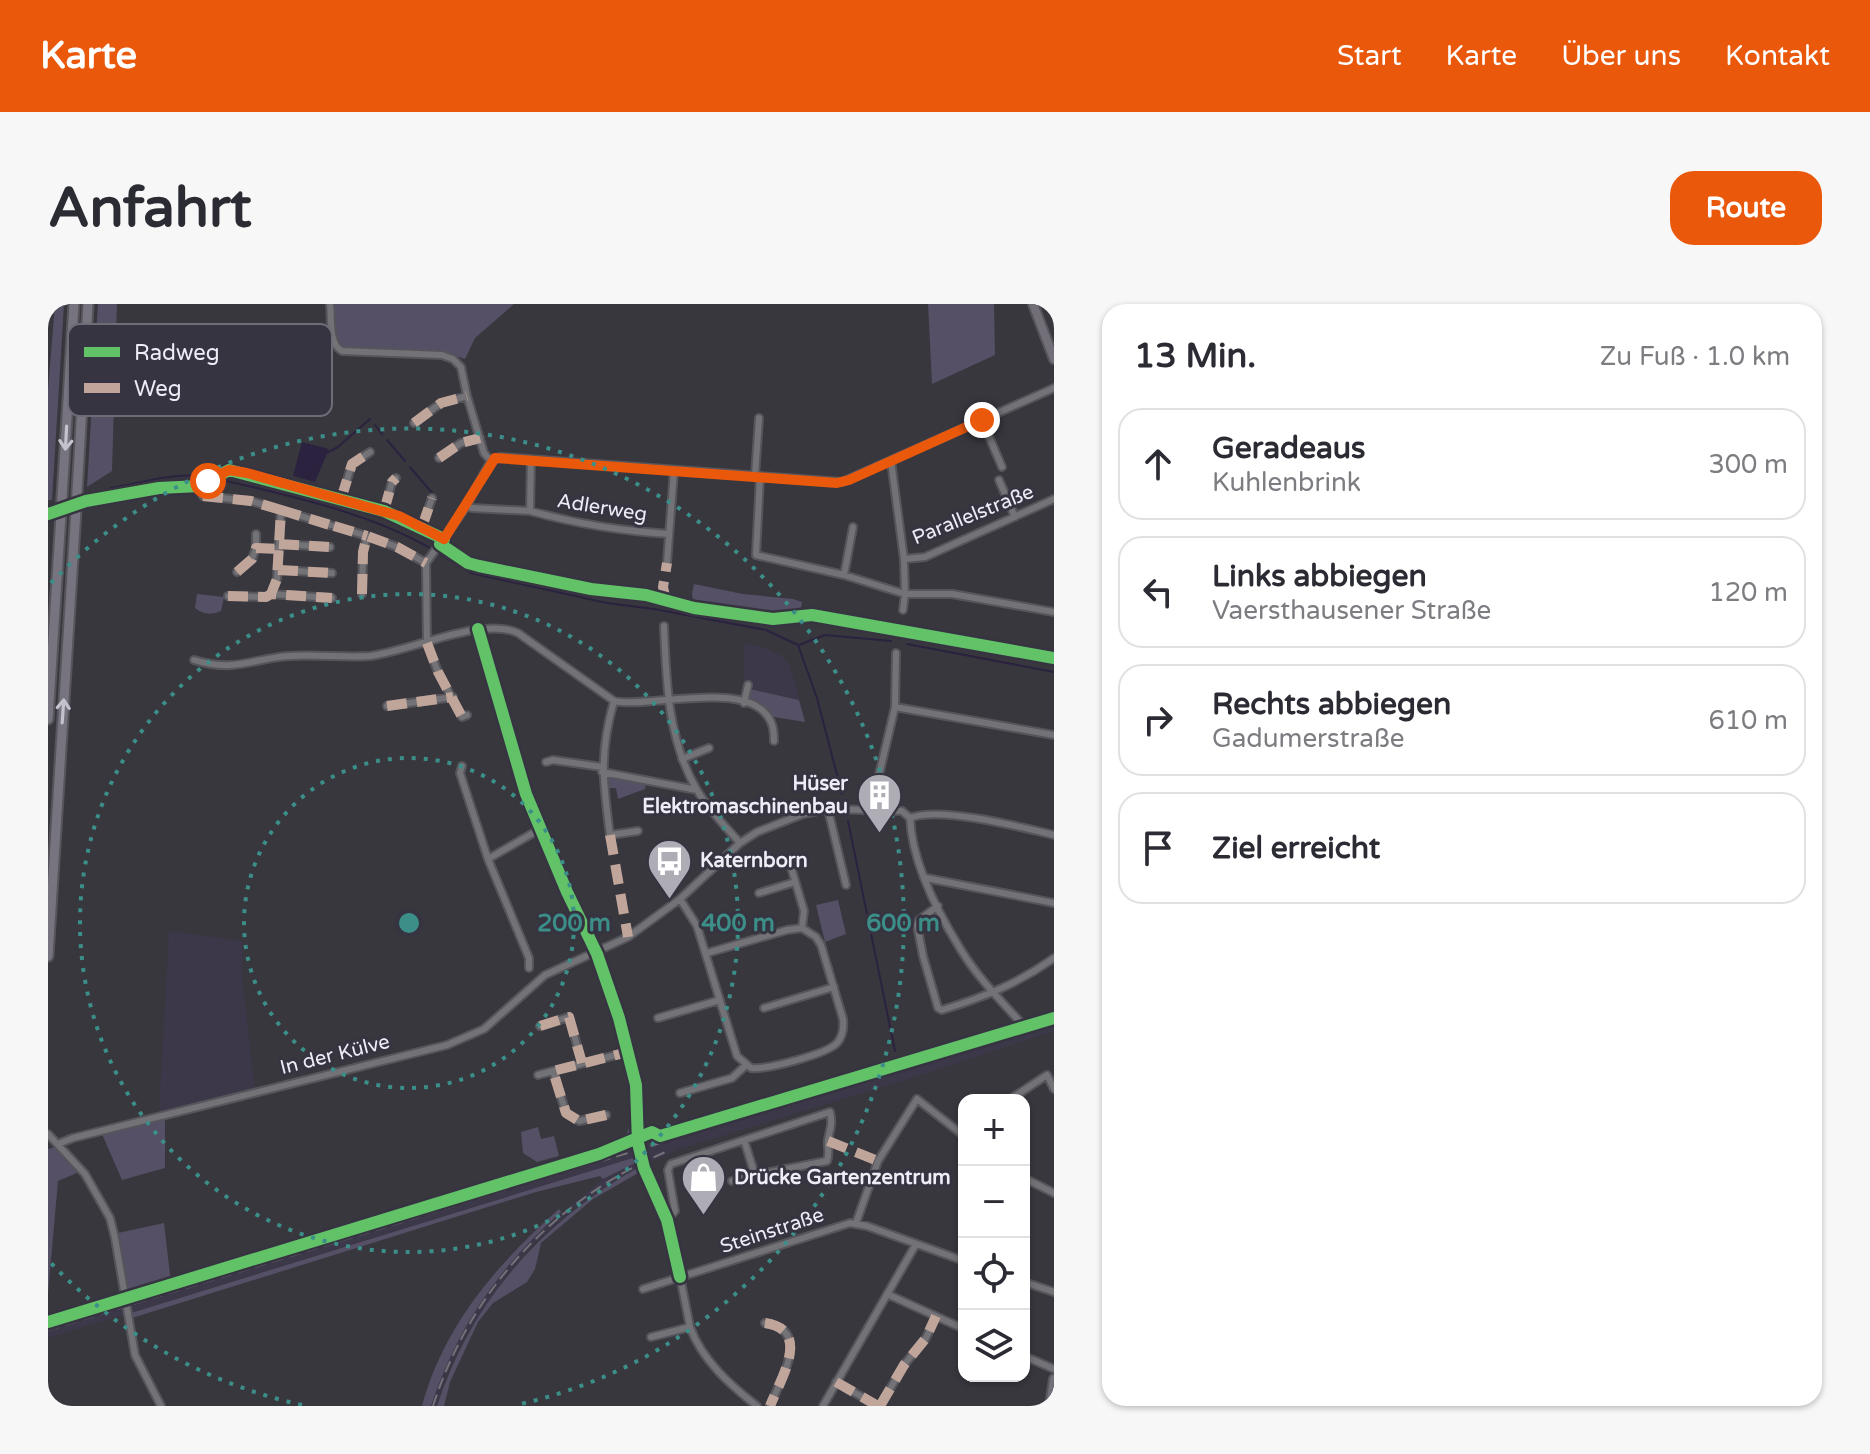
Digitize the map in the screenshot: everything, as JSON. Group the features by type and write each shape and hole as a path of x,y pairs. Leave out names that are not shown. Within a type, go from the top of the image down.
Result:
{"highway":[{"path":"73,324 74,304"},
{"path":"87,324 88,304"},
{"path":"48,719 68,400"},
{"path":"48,956 81,416"}],"main road":[{"path":"1033,304 1054,359"},
{"path":"1050,1406 1054,1379"}],"street":[{"path":"330,304 332,324"},
{"path":"332,329 336,348 342,351 442,355 453,359 461,367 484,453 491,461"},
{"path":"467,715 462,717 438,672 427,643 426,563 465,508 491,461 500,457 842,482 1054,388"},
{"path":"414,423 441,403 467,396"},
{"path":"759,418 756,555 844,575 905,594 952,594 1054,612"},
{"path":"982,420 1002,467"},
{"path":"439,458 461,443 480,438"},
{"path":"341,499 352,464 370,452"},
{"name":"Adlerweg","path":"530,511 531,459"},
{"path":"891,461 904,559 903,610"},
{"path":"48,514 86,501 159,488 200,486 229,470 384,511 444,539"},
{"path":"667,563 674,471"},
{"path":"384,511 396,478"},
{"path":"999,480 1015,517"},
{"path":"200,486 203,496 251,501 332,525 397,547 426,563"},
{"path":"422,527 432,498"},
{"name":"Parallelstraße","path":"904,559 925,557 1054,499"},
{"name":"Adlerweg","path":"472,508 530,511 577,524 669,534"},
{"path":"271,594 278,570 281,510"},
{"path":"844,575 853,527"},
{"path":"237,572 252,559 256,534"},
{"path":"362,594 363,552 367,536"},
{"path":"256,548 330,547"},
{"path":"278,570 332,573"},
{"path":"228,596 266,597 271,594 332,598"},
{"path":"664,626 674,732 682,759 697,790 740,843"},
{"path":"194,660 238,666 289,656 369,656 478,629 500,627 518,633 614,701 629,703 699,695 744,703 758,708 770,719 774,741"},
{"path":"478,629 517,769 540,829 597,954 628,1052 636,1085 637,1135 641,1156 649,1184 667,1220 694,1339 711,1363 757,1406"},
{"path":"871,809 895,707 896,653"},
{"path":"744,703 748,685"},
{"path":"387,706 453,697"},
{"path":"614,701 604,742 602,770 610,835 638,831"},
{"path":"895,707 1054,735"},
{"path":"682,759 709,748"},
{"path":"546,762 553,760 697,790"},
{"path":"462,766 460,773 488,859 529,958 529,968"},
{"name":"In der Külve","path":"58,1144 447,1045 484,1029 545,975 597,954 628,937 680,899 740,843 777,822 828,809 851,808 902,811 910,818 923,813 955,816 1054,835"},
{"path":"828,809 846,885"},
{"path":"910,818 914,843 926,878 961,951 1024,1026"},
{"path":"488,859 540,829"},
{"path":"791,867 804,911 802,928"},
{"path":"926,878 1054,903"},
{"path":"759,893 795,882"},
{"path":"680,899 697,926 735,1052 745,1066 756,1069 767,1067 835,1045 842,1035 844,1024 834,987 819,941 812,933 802,928 787,930 707,953"},
{"path":"938,906 917,922 923,956 938,1008 942,1010 995,993 1031,975 1054,958"},
{"path":"764,1008 834,987"},
{"path":"658,1018 720,1000"},
{"path":"540,1026 569,1017 582,1063"},
{"path":"538,1075 628,1052"},
{"path":"680,1093 732,1078 745,1066"},
{"path":"553,1071 566,1113 579,1121 606,1115"},
{"path":"1018,1094 1047,1075 1054,1089"},
{"path":"856,1223 878,1161 917,1099 958,1130"},
{"path":"667,1220 675,1211 668,1170 671,1164 830,1112 833,1124 827,1161 732,1181"},
{"path":"48,1134 85,1174 110,1218 135,1355 161,1406"},
{"path":"744,1140 755,1175"},
{"path":"1030,1181 1054,1193"},
{"name":"Steinstraße","path":"643,1289 831,1228 856,1223 958,1259"},
{"path":"823,1406 916,1244"},
{"path":"1030,1284 1054,1292"},
{"path":"887,1294 958,1326"},
{"path":"836,1382 879,1406 904,1365 926,1338 936,1316"},
{"path":"765,1323 784,1329 791,1349 770,1406"},
{"path":"651,1337 690,1327"},
{"path":"1030,1359 1054,1369"}],"shaded area":[{"path":"55,304 64,304 52,500 48,500 48,390"},
{"path":"98,304 117,304 116,324 97,324"},
{"path":"333,304 514,304 475,338 465,359 442,351 343,348 336,340"},
{"path":"928,304 994,304 995,355 932,384"},
{"path":"91,416 114,416 112,471 87,487"},
{"path":"302,442 329,449 315,482 293,476"},
{"path":"694,584 743,594 793,599 802,602 800,615 773,619 694,608"},
{"path":"197,594 224,597 221,611 208,614 195,608"},
{"path":"744,643 782,656 790,666 800,700 750,689 749,685 744,684"},
{"path":"750,689 799,700 805,722 774,717 762,705 749,702"},
{"path":"607,776 646,783 645,789 618,799 616,788 608,788"},
{"path":"838,900 846,934 825,942 816,905"},
{"path":"169,931 242,941 242,978 255,1090 159,1112"},
{"path":"1054,1020 1054,1031 683,1148 645,1164 641,1147 662,1139"},
{"path":"165,1118 165,1168 122,1180 102,1134"},
{"path":"632,1121 634,1138 599,1152 388,1216 393,1211 604,1145 626,1135"},
{"path":"538,1127 541,1139 554,1136 559,1156 537,1162 523,1153 521,1132"},
{"path":"634,1141 634,1149 130,1302 129,1299 596,1156"},
{"path":"58,1146 77,1173 58,1181 48,1294 48,1149"},
{"path":"634,1149 636,1157 48,1338 48,1327"},
{"path":"636,1157 637,1162 603,1179 600,1176 536,1192 132,1318 131,1313"},
{"path":"637,1162 639,1167 573,1209 536,1242 505,1278 465,1337 446,1376 437,1406 431,1406 461,1335 503,1270 530,1240 603,1179"},
{"path":"639,1167 640,1172 593,1199 541,1243 535,1269 527,1282 493,1303 478,1322 450,1382 444,1406 437,1406 469,1332 515,1267 572,1212"},
{"path":"559,1209 561,1212 518,1255 482,1300 454,1350 431,1406 422,1406 444,1349 476,1298 494,1274"},
{"path":"164,1223 171,1283 131,1293 127,1291 118,1233"}],"waterway":[{"path":"325,454 338,447 370,419"},
{"path":"375,425 382,434"},
{"path":"387,440 405,461"},
{"path":"410,467 433,494"},
{"path":"111,488 174,476 212,478"},
{"path":"218,479 355,515 432,549"},
{"path":"437,552 471,573 607,603 766,630 798,645 817,698 842,794"},
{"path":"799,645 825,635 891,641"},
{"path":"907,644 1054,672"},
{"path":"848,821 895,1051"}],"railway":[{"path":"48,1330 1054,1023"},
{"path":"433,1406 449,1364 470,1324 494,1287 522,1253 589,1194 668,1151"}],"marked path":[{"path":"414,423 441,403 467,396"},
{"path":"439,458 461,443 480,438"},
{"path":"341,499 352,464 370,452"},
{"path":"384,511 396,478"},
{"path":"203,496 251,501 281,510 277,579 271,594 332,598"},
{"path":"422,527 432,498"},
{"path":"281,510 330,525"},
{"path":"334,526 367,536"},
{"path":"362,594 363,552 367,536 397,547 426,563"},
{"path":"279,544 330,547"},
{"path":"237,572 252,559 256,548 279,549"},
{"path":"666,601 663,587 667,563"},
{"path":"278,570 332,573"},
{"path":"228,596 266,597 271,594"},
{"path":"427,643 438,672 462,717 467,715"},
{"path":"387,706 453,697"},
{"path":"610,835 628,937"},
{"path":"540,1026 569,1017 582,1063"},
{"path":"606,1115 579,1121 566,1113 553,1071 628,1052"},
{"path":"828,1141 878,1161"},
{"path":"880,1406 904,1365 926,1338 936,1316"},
{"path":"765,1323 779,1327 787,1335 790,1345 786,1369 770,1406"},
{"path":"836,1382 878,1406"}],"cycle path":[{"path":"48,514 86,501 159,488 200,486 229,470 384,511 444,539"},
{"path":"440,544 468,563 591,589 646,595 694,608 773,619 812,615 1054,658"},
{"path":"478,629 526,794 597,954 619,1018 636,1085 638,1143 644,1168 667,1220 680,1277"},
{"path":"48,1322 599,1154 652,1132 660,1136 1054,1018"}],"place":[{"name":"Hüser Elektromaschinenbau","path":"879,834"},
{"name":"Katernborn","path":"669,900"},
{"name":"Drücke Gartenzentrum","path":"703,1217"}],"route":[{"path":"208,481 224,471 247,473 399,516 444,539 495,458 837,483 982,420"}]}
